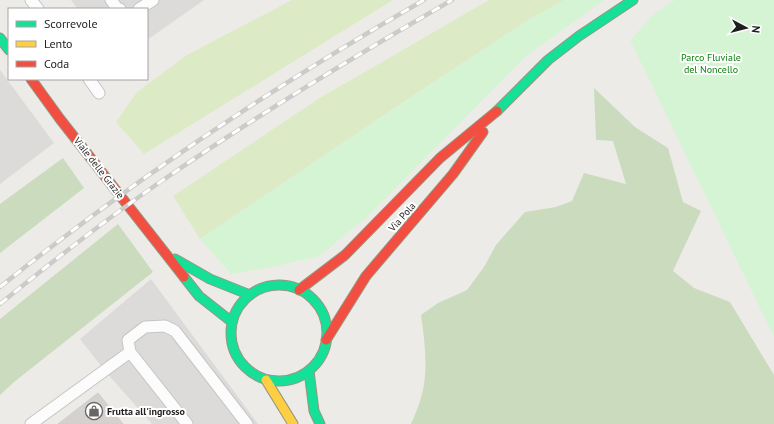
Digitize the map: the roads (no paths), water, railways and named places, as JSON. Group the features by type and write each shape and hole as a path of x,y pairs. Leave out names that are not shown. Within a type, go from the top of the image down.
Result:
{"main road":[{"name":"Via Pola","path":"299,290 345,255 440,158 497,111 548,60 579,36 633,0"},
{"path":"0,38 8,49"},
{"name":"Viale delle Grazie","path":"32,80 60,119 199,296 232,322"},
{"name":"Via Pola","path":"326,340 366,276 453,174 497,111"},
{"name":"Viale delle Grazie","path":"168,255 210,279 250,295"},
{"path":"274,285 287,286 299,290 312,298 321,310 326,325 326,340 320,357 309,370 296,378 281,381 266,380 252,374 241,364 234,351 230,337 232,322 238,307 250,295 261,288 274,285"},
{"path":"309,370 314,411 320,424"},
{"path":"266,380 293,424"}],"lane":[{"path":"31,0 37,8"},
{"path":"141,8 153,0"},
{"path":"90,80 99,93"},
{"path":"187,424 130,352 128,340 145,327 165,326 175,330 247,424"},
{"path":"31,424 130,352"}],"railway":[{"path":"0,287 50,247 206,135 314,66 424,0"},
{"path":"0,304 103,223 201,154 379,42 452,0"}],"place":[{"name":"Frutta all'ingrosso","path":"94,411"}],"park label":[{"name":"Parco Fluviale del Noncello","path":"711,62"}]}
